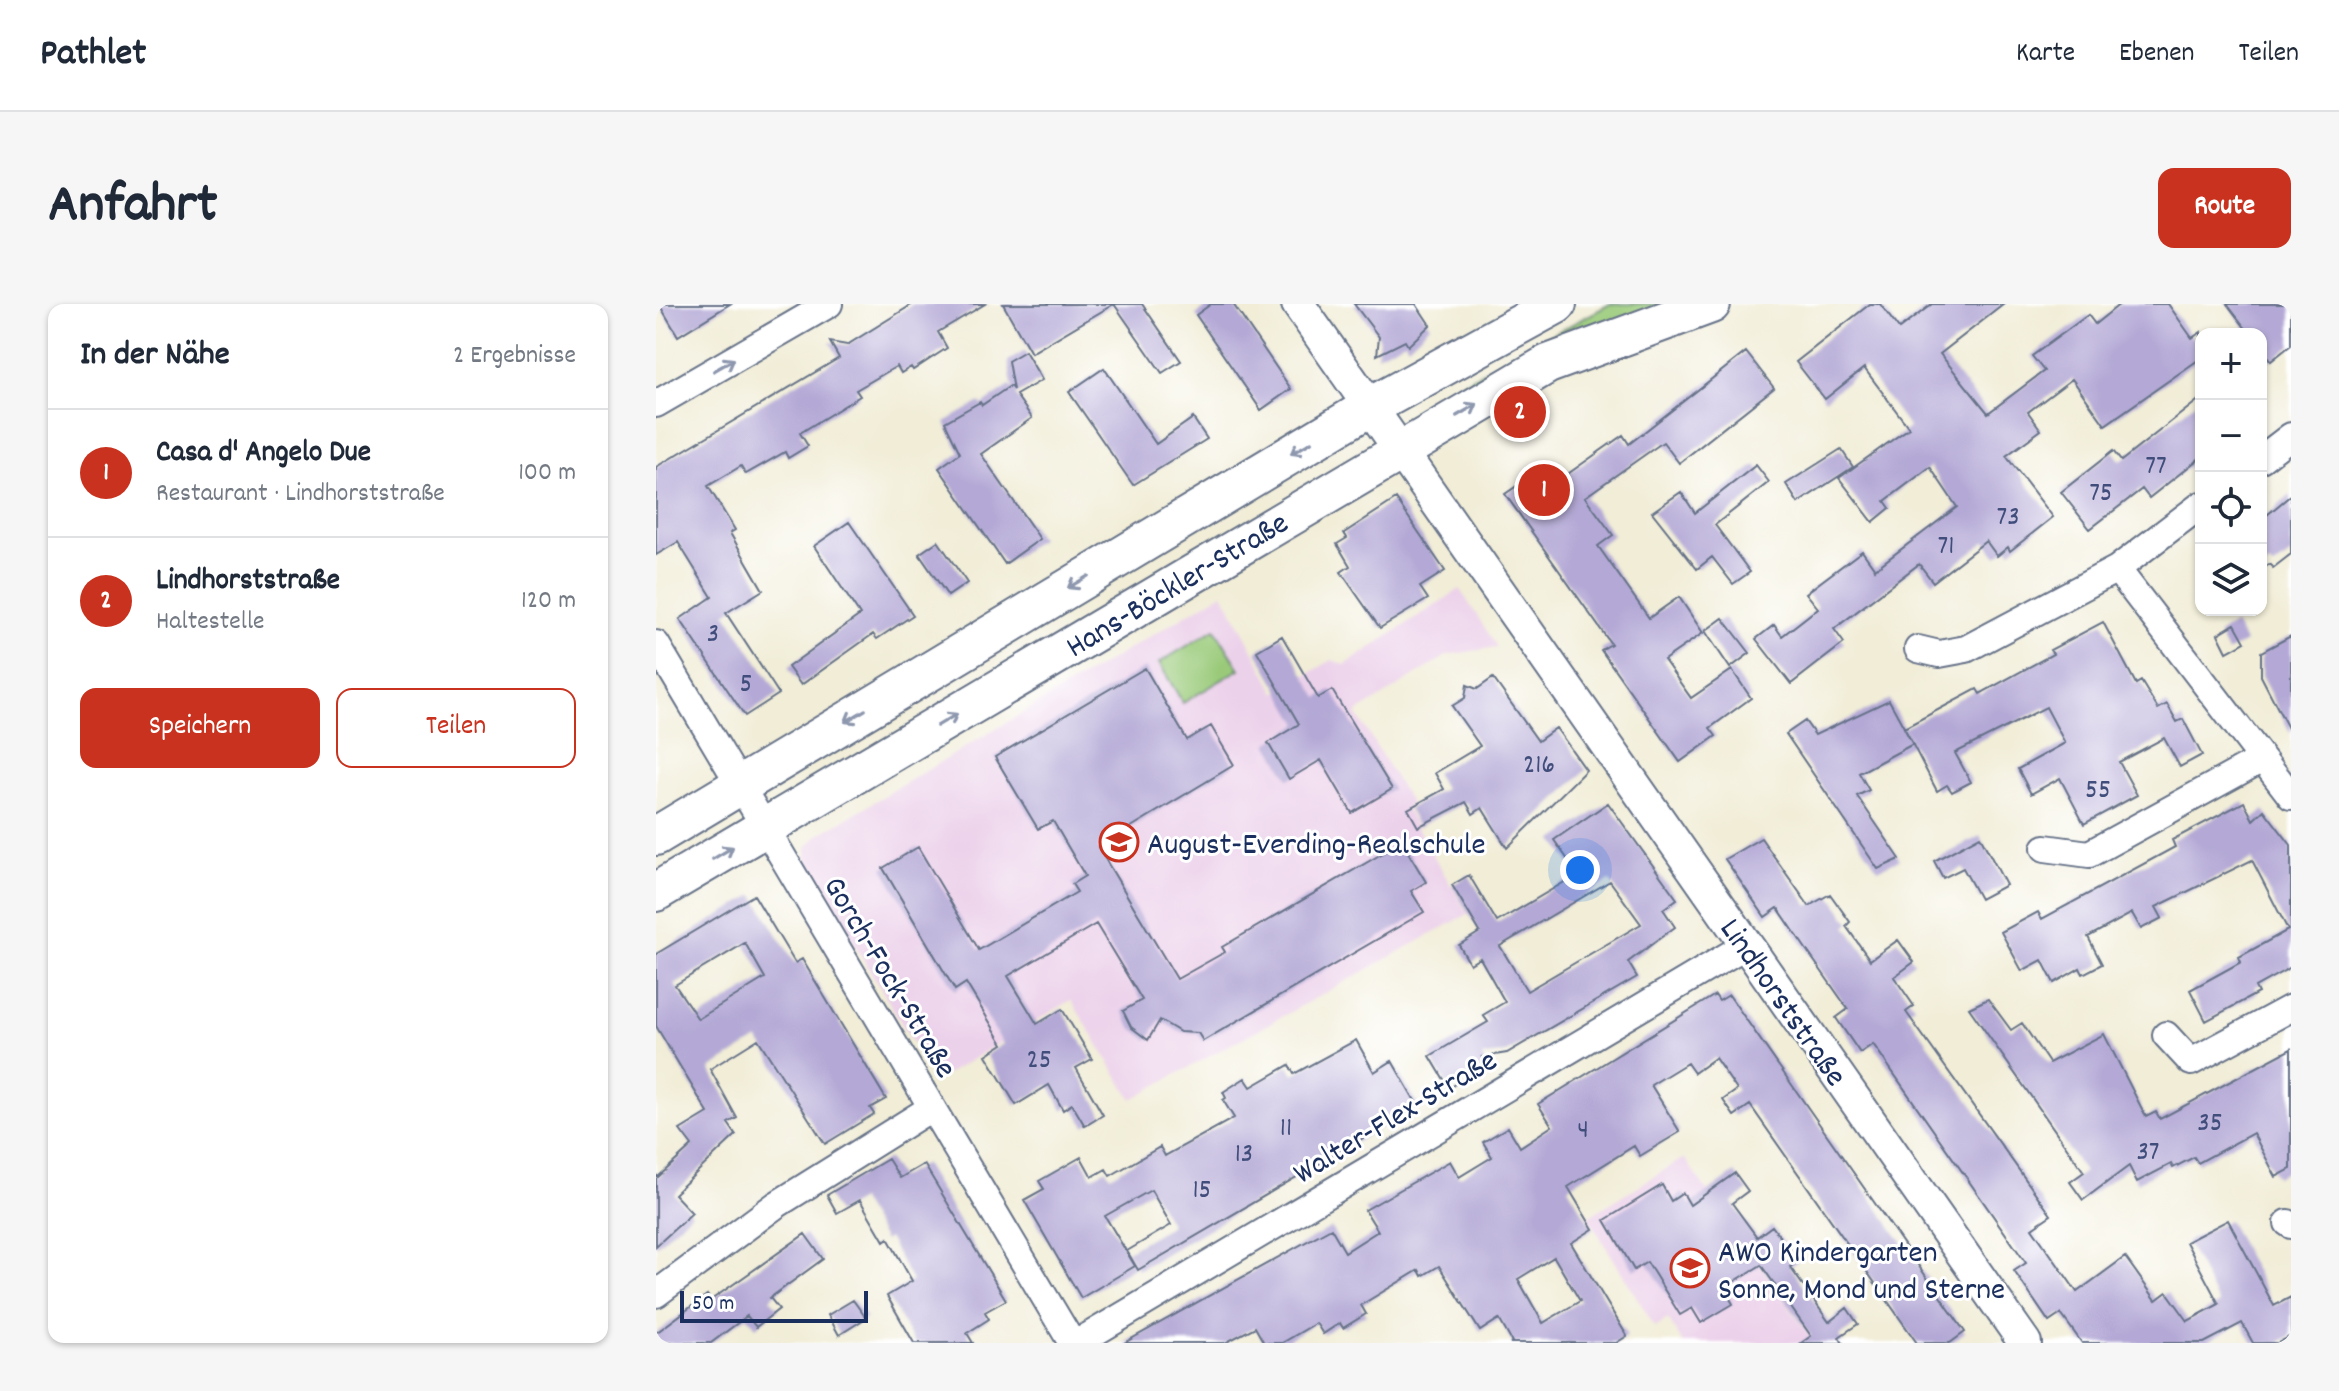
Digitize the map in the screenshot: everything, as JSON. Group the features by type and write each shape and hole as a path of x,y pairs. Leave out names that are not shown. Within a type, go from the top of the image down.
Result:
{"main road":[{"name":"Hans-Böckler-Straße","path":"656,836 1368,408 1557,304"},
{"name":"Hans-Böckler-Straße","path":"656,892 1548,364 1711,304"}],"street":[{"path":"656,404 829,304"},
{"name":"Lindhorststraße","path":"1298,304 2025,1343"},
{"path":"2267,454 2291,436"},
{"path":"1918,649 1939,654 1966,649 2117,569 2195,510"},
{"path":"2117,569 2291,796"},
{"name":"Gorch-Fock-Straße","path":"656,644 1074,1343"},
{"path":"2045,848 2089,854 2262,759"},
{"name":"Walter-Flex-Straße","path":"1074,1343 1746,945"},
{"path":"2166,1035 2191,1062 2291,1008"},
{"path":"656,1294 776,1205 931,1108"}],"shaded area":[{"name":"August-Everding-Realschule","path":"1460,589 1497,647 1448,655 1356,713 1411,804 1405,808 1468,914 1132,1099 1071,1000 936,1081 807,865 807,847 817,836 1223,593 1276,693 1332,660 1345,665"},
{"name":"AWO Kindergarten Sonne, Mond und Sterne","path":"1684,1158 1812,1339 1805,1343 1683,1343 1668,1319 1655,1327 1588,1217"}],"green space":[{"path":"1610,304 1674,304 1454,406 1445,392"},
{"path":"1215,629 1240,669 1183,703 1159,663"}],"building":[{"path":"659,304 730,304 678,336"},
{"path":"913,304 985,304 938,332 947,348 913,370 911,367 901,373 897,366 856,390 860,396 800,433 808,446 788,458 785,452 746,474 741,466 708,486 735,530 730,533 763,590 726,613 779,694 745,716 680,619 712,597 678,542 656,555 656,467 839,358 830,342 847,345"},
{"path":"1003,304 1114,304 1031,353"},
{"path":"1114,304 1142,304 1181,361 1162,373"},
{"path":"1211,304 1233,304 1291,389 1261,410 1196,315"},
{"path":"1354,304 1416,304 1430,325 1408,346 1405,341 1377,355 1379,337"},
{"path":"1870,304 1880,304 1899,329 1932,304 2004,304 1940,354 1988,413 2044,371 2032,356 2088,315 2095,324 2120,304 2168,304 2192,338 2195,336 2195,362 2105,425 2072,379 2028,412 2041,430 2006,456 2053,517 2010,551 2008,547 1997,556 1986,541 1933,582 1919,564 1834,629 1844,643 1791,684 1756,639 1774,625 1782,636 1818,608 1806,593 1862,551 1875,569 1957,507 1930,467 1885,501 1890,508 1873,522 1839,478 1909,428 1864,368 1825,399 1796,362"},
{"path":"2227,304 2291,304 2291,345 2271,361 2267,356 2267,328 2245,328"},
{"path":"1025,351 1042,380 1016,395 1032,418 981,454 1040,539 1005,564 939,468 960,453 945,422 980,402 982,405 1010,386 1013,390 1008,361"},
{"path":"1746,352 1774,388 1679,463 1663,442 1585,497 1613,535 1598,546 1649,618 1679,597 1703,633 1664,660 1691,698 1732,670 1751,698 1710,728 1716,736 1680,762 1601,650 1611,644 1505,494 1543,468 1555,483 1623,435 1629,444"},
{"path":"1104,368 1156,444 1193,418 1207,439 1133,485 1069,392"},
{"path":"2195,403 2195,462 2149,498 2142,489 2090,529 2061,492 2113,451 2121,461"},
{"path":"1841,449 1853,467 1798,503 1786,484"},
{"path":"1756,465 1769,482 1715,525 1750,572 1733,584 1712,557 1697,569 1652,512 1681,492 1695,513"},
{"path":"2291,495 2291,554 2273,568 2267,566 2267,515"},
{"path":"1396,499 1445,571 1420,587 1428,599 1380,628 1341,572 1350,566 1337,544 1347,538 1344,533"},
{"path":"849,522 913,615 877,639 873,634 801,685 788,667 860,615 814,546"},
{"path":"938,541 967,583 948,596 919,554"},
{"path":"1723,618 1750,653 1730,668 1705,631"},
{"path":"2103,622 2136,684 2141,681 2158,709 2167,704 2177,722 2183,719 2202,755 2180,767 2164,738 2119,762 2137,795 2084,824 2060,778 2031,794 2018,769 2065,743 2046,707 1955,753 1971,782 1952,792 1947,785 1937,791 1904,728 1977,689 1980,694 2053,654 2050,650"},
{"path":"2235,624 2245,642 2227,652 2218,634"},
{"path":"1282,636 1318,698 1332,690 1392,789 1352,813 1321,760 1289,779 1268,743 1299,724 1257,651"},
{"path":"2291,636 2291,734 2261,676 2261,652"},
{"path":"1145,668 1187,740 1211,726 1234,765 1098,847 1177,979 1225,952 1222,947 1402,842 1426,882 1411,891 1424,912 1203,1041 1198,1033 1180,1032 1160,1020 1148,1040 1131,1027 1123,1011 1142,1000 1096,924 1008,976 1037,1024 1062,1009 1092,1059 1076,1068 1103,1115 1085,1126 1072,1104 1063,1110 1049,1085 1016,1105 986,1055 1003,1044 966,983 955,990 883,868 918,847 979,950 1077,892 1072,884 1085,876 1053,821 1038,829 995,757"},
{"path":"1493,678 1538,741 1556,728 1586,770 1507,848 1482,808 1473,814 1466,802 1418,827 1408,809 1444,789 1435,773 1480,746 1452,706 1465,698 1467,685 1477,689"},
{"path":"1889,700 1913,744 1859,773 1869,790 1857,796 1900,859 1878,869 1786,734 1805,721 1815,735"},
{"path":"2244,802 2253,820 2264,810 2291,845 2291,967 2255,987 2258,993 2206,1021 2190,990 2241,962 2239,957 2288,930 2252,860 2156,907 2162,918 2141,929 2132,913 2088,937 2102,964 2083,974 2080,968 2054,983 2042,960 2022,971 2001,932 2038,912 2042,919 2175,847 2172,840"},
{"path":"1608,803 1677,899 1663,909 1675,927 1628,962 1637,977 1507,1053 1482,1057 1487,1066 1449,1088 1430,1056 1488,1022 1483,1015 1505,1002 1480,958 1470,964 1459,945 1480,932 1452,885 1469,875 1497,922 1578,874 1554,840","holes":["1610,881 1641,924 1527,991 1500,946"]},
{"path":"1980,836 2006,885 1980,899 1963,868 1943,878 1934,861"},
{"path":"1761,838 1809,906 1830,894 1850,922 1846,926 1870,960 1898,940 1914,962 1894,977 1914,1006 1906,1012 2051,1215 2032,1228 2077,1292 2125,1257 2156,1300 2167,1292 2188,1321 2219,1304 2186,1242 2228,1220 2274,1306 2291,1297 2291,1336 2278,1343 2253,1343 2242,1323 2204,1343 2082,1343 2061,1314 2049,1322 2014,1271 2026,1263 1873,1044 1860,1053 1836,1018 1848,1009 1778,908 1765,917 1725,859"},
{"path":"754,895 795,963 802,959 886,1099 870,1108 874,1114 825,1144 758,1039 710,1069 737,1118 728,1123 736,1135 674,1194 692,1213 656,1246 656,1175 658,1177 692,1146 680,1130 708,1113 656,1026 656,954","holes":["745,943 765,978 698,1019 675,985"]},
{"path":"1715,995 1719,1001 1729,995 1965,1332 1950,1343 1917,1343 1750,1105 1734,1116 1723,1100 1737,1090 1715,1058 1694,1073 1687,1063 1651,1085 1680,1132 1640,1156 1634,1146 1568,1187 1593,1229 1571,1243 1627,1336 1616,1343 1510,1343 1499,1319 1480,1331 1439,1266 1422,1276 1419,1270 1361,1305 1366,1314 1343,1328 1340,1323 1323,1334 1316,1323 1282,1343 1264,1343 1255,1327 1225,1343 1124,1343 1331,1228 1345,1252 1378,1231 1365,1210 1450,1161 1459,1177 1492,1157 1483,1142 1508,1127 1520,1147 1552,1126 1538,1104","holes":["1554,1257 1580,1301 1543,1323 1518,1279"]},
{"path":"1988,999 2011,1030 2022,1023 2049,1063 2104,1034 2146,1117 2156,1112 2160,1119 2291,1049 2291,1169 2276,1177 2253,1133 2198,1163 2194,1157 2173,1168 2171,1164 2137,1182 2129,1166 2083,1200 2070,1182 2084,1172 1969,1008"},
{"path":"1356,1040 1374,1072 1392,1061 1418,1106 1138,1270 1127,1251 1171,1225 1151,1190 1105,1216 1135,1266 1081,1298 1024,1200 1044,1189 1039,1181 1081,1157 1092,1177 1106,1169 1110,1176 1160,1147 1165,1156 1234,1118 1223,1100 1226,1098 1223,1092 1245,1078 1251,1087 1289,1065 1294,1074"},
{"path":"888,1159 900,1178 924,1164 1006,1300 985,1312 989,1319 967,1333 973,1343 914,1343 887,1296 912,1281 888,1238 884,1241 860,1200 837,1213 827,1195"},
{"path":"1735,1173 1748,1191 1732,1203 1757,1237 1772,1226 1798,1261 1790,1267 1829,1322 1847,1308 1858,1324 1839,1337 1843,1343 1801,1343 1811,1336 1761,1265 1724,1288 1733,1304 1701,1323 1692,1308 1680,1315 1647,1262 1634,1270 1605,1220 1662,1185 1671,1201 1683,1193 1690,1205"},
{"path":"805,1234 823,1259 770,1298 779,1309 756,1327 747,1316 711,1343 656,1343 656,1333 707,1295 711,1300"},
{"path":"853,1300 866,1318 839,1335 828,1315"}],"place":[{"name":"Lindhorststraße","path":"1520,412"},
{"name":"Casa d' Angelo Due","path":"1544,490"},
{"name":"August-Everding-Realschule","path":"1119,842"},
{"name":"AWO Kindergarten Sonne, Mond und Sterne","path":"1690,1268"}]}
